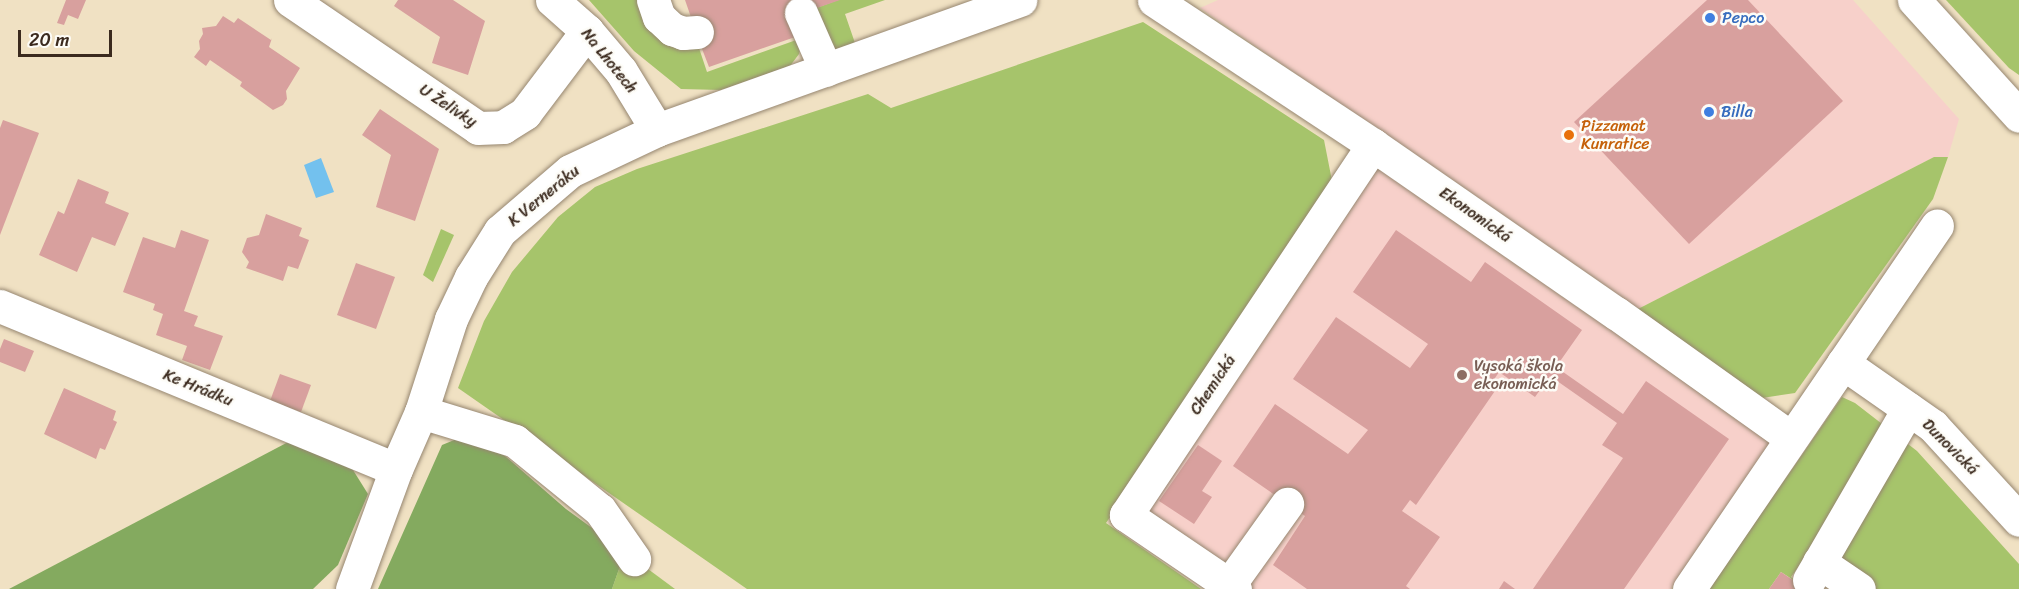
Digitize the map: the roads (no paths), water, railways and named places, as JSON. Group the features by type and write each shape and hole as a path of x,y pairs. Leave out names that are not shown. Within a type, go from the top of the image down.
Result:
{"street":[{"name":"U Želivky","path":"290,0 478,128 503,127 525,113 587,31"},
{"name":"Na Lhotech","path":"552,0 587,31 621,71 657,130"},
{"path":"653,0 659,17 672,29 683,33 697,32"},
{"name":"K Verneráku","path":"352,589 396,469 421,412 451,319 471,277 500,231 570,171 657,130 1020,0"},
{"name":"Ekonomická","path":"1154,0 1373,145 1616,313 1791,438"},
{"path":"1914,0 2019,116"},
{"path":"801,13 826,70"},
{"name":"Chemická","path":"1232,587 1126,515 1373,145"},
{"path":"1689,589 1937,225"},
{"name":"Ke Hrádku","path":"0,306 396,469"},
{"name":"Dunovická","path":"1843,363 1933,426 2019,520"},
{"path":"1859,589 1814,571 1908,409"},
{"path":"421,412 514,441 600,510 634,559"},
{"path":"1232,587 1287,504"}],"water":[{"path":"321,158 334,192 316,198 304,165"}],"place":[{"name":"Pepco","path":"1710,18"},
{"name":"Billa","path":"1709,112"},
{"name":"Pizzamat Kunratice","path":"1569,135"},
{"name":"Vysoká škola ekonomická","path":"1462,375"}]}
